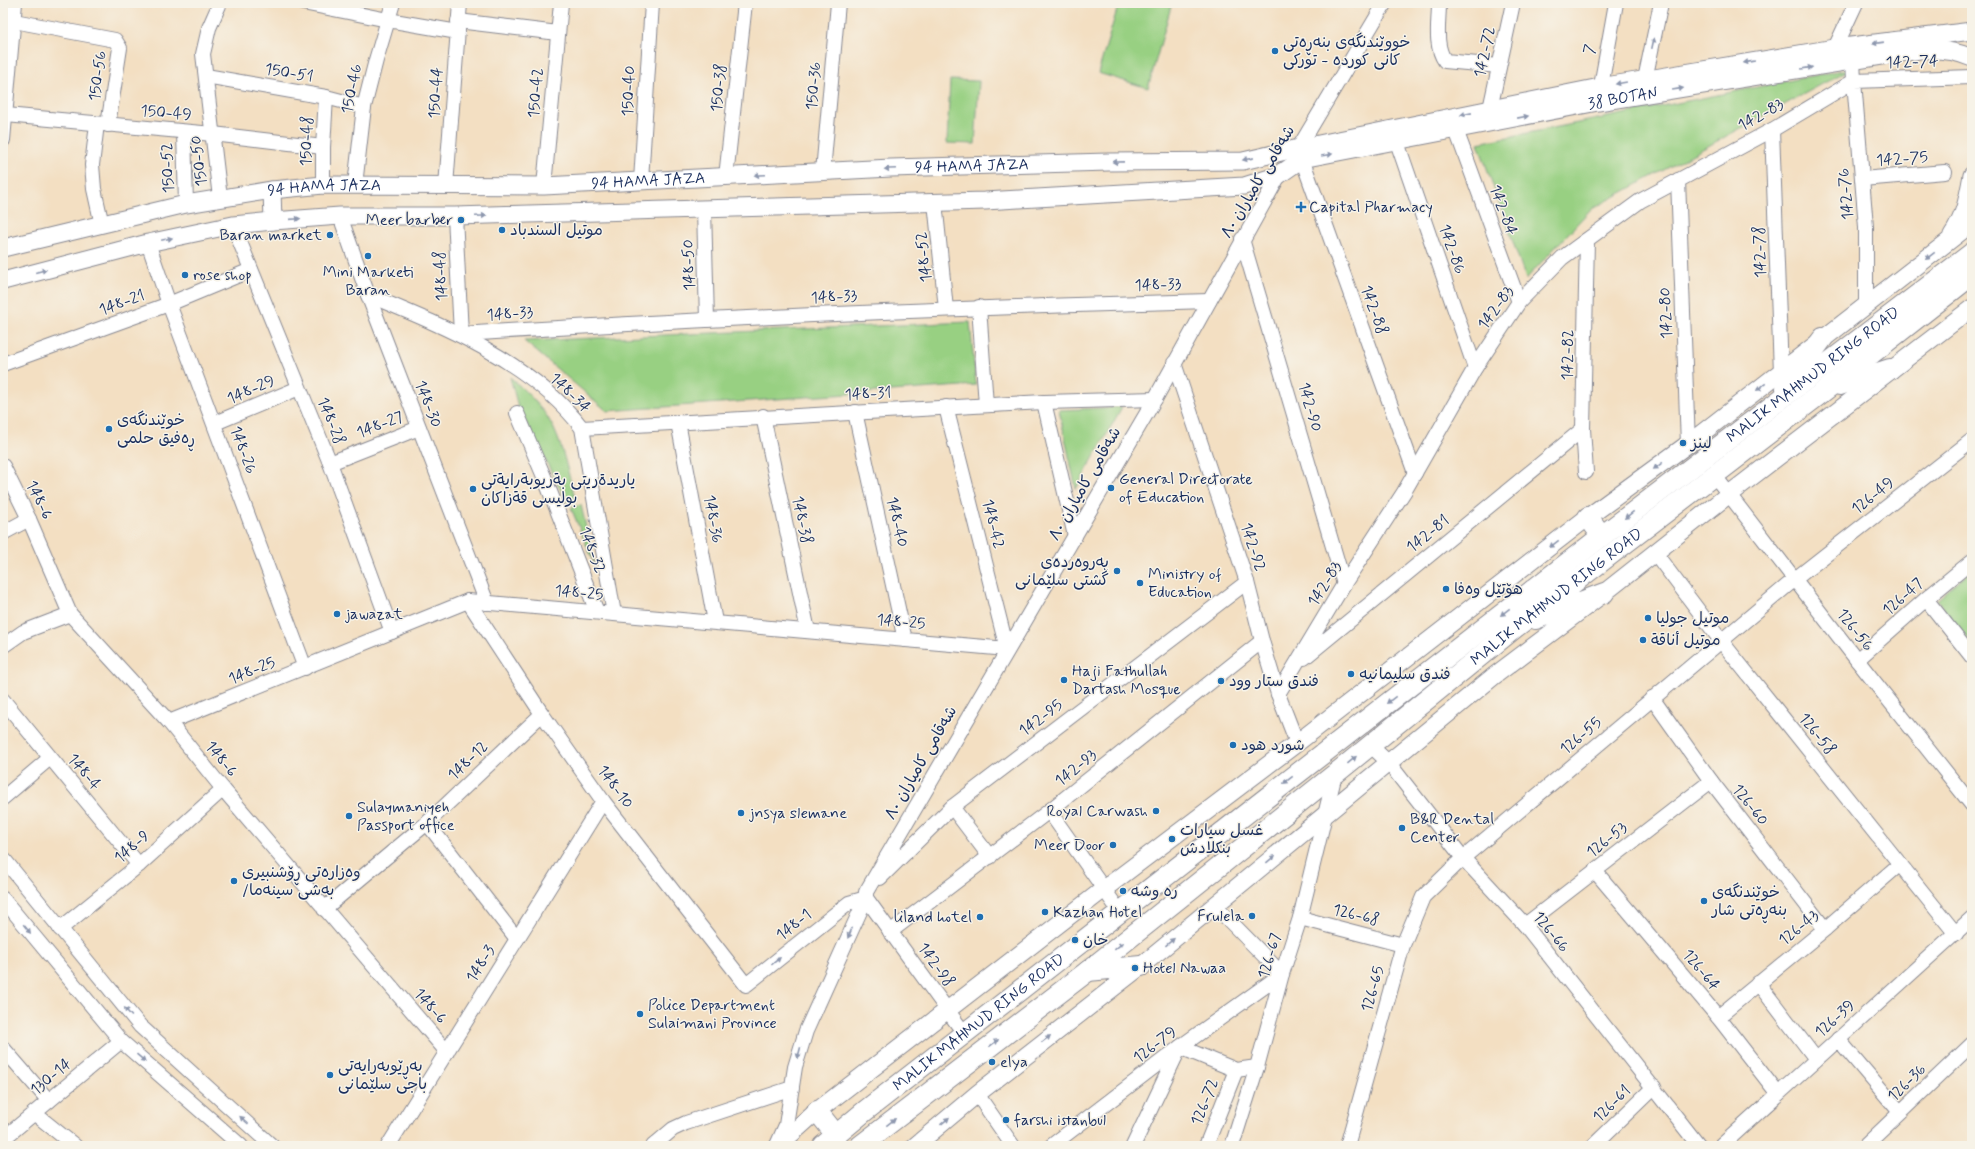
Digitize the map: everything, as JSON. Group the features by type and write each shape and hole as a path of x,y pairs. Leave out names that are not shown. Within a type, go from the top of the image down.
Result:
{"highway":[{"name":"MALIK MAHMUD RING ROAD","path":"834,1136 1602,536 1773,407 1972,253"},
{"name":"MALIK MAHMUD RING ROAD","path":"861,1146 1088,971 1516,627 1828,388 1972,275"},
{"path":"1773,407 1823,338"},
{"path":"1828,388 1890,369"},
{"path":"1588,517 1602,536"},
{"path":"1516,627 1604,593"},
{"path":"1088,971 1141,966"},
{"path":"817,1111 834,1136 850,1139 861,1146"}],"main road":[{"name":"38 BOTAN","path":"1643,87 1835,48 1972,31"},
{"name":"38 BOTAN","path":"1903,39 1956,44 1972,49"},
{"name":"38 BOTAN","path":"1279,175 1301,153 1490,109 1919,50 1936,49 1954,52 1972,58"},
{"name":"38 BOTAN","path":"1301,153 1398,142 1456,130 1599,94"},
{"name":"94 HAMA JAZA","path":"3,248 186,204 272,190 323,185 544,186 823,172 1108,162 1243,161 1301,153"},
{"name":"94 HAMA JAZA","path":"3,281 148,243 233,225 273,220 340,216 455,216 935,202 1244,186 1279,175"},
{"path":"1948,242 1959,225 1966,207 1972,175"},
{"path":"272,190 273,220"},
{"path":"777,1146 817,1111 947,1010 1297,743 1588,517 1688,444 1972,223"},
{"path":"915,1146 977,1094 1141,966 1494,676 1604,593 1728,494 1890,369 1972,308"}],"street":[{"path":"3,140 15,3"},
{"name":"150-50","path":"220,3 209,28 203,54 220,198"},
{"path":"303,3 388,20 558,33"},
{"name":"150-46","path":"355,185 364,107 394,3"},
{"name":"150-44","path":"446,186 460,3"},
{"name":"150-42","path":"544,186 561,3"},
{"name":"150-40","path":"641,181 652,3"},
{"name":"150-38","path":"726,177 745,3"},
{"name":"150-36","path":"823,172 838,3"},
{"name":"شەقامی کامیاران ٨٠","path":"1301,153 1384,3"},
{"path":"1439,3 1438,44 1440,54 1445,61 1499,66"},
{"name":"142-72","path":"1490,109 1513,3"},
{"name":"7","path":"1599,94 1616,3"},
{"path":"1643,87 1661,3"},
{"path":"1835,48 1856,3"},
{"name":"150-56","path":"14,21 115,40 120,48 92,165 94,189 102,225"},
{"path":"1853,60 1854,81"},
{"name":"150-51","path":"206,76 326,97 364,107"},
{"name":"142-74","path":"1854,81 1972,77"},
{"name":"142-83","path":"1278,694 1344,584 1415,473 1475,368 1518,302 1562,258 1640,201 1772,130 1854,81"},
{"name":"142-76","path":"1854,81 1866,227 1866,305"},
{"name":"150-48","path":"323,185 323,147 326,97"},
{"name":"150-49","path":"6,115 213,134 323,147"},
{"name":"142-84","path":"1456,130 1518,302"},
{"name":"142-78","path":"1772,130 1781,372"},
{"name":"150-52","path":"184,132 186,204"},
{"name":"142-86","path":"1398,142 1475,368"},
{"name":"142-88","path":"1301,153 1415,473"},
{"name":"142-75","path":"1862,179 1945,172"},
{"name":"شەقامی کامیاران ٨٠","path":"777,1146 786,1125 798,1055 806,1031 866,895 1007,649 1155,399 1242,239 1279,175"},
{"name":"142-80","path":"1678,180 1688,444"},
{"name":"148-52","path":"935,202 946,309"},
{"name":"148-50","path":"704,209 707,320"},
{"name":"148-30","path":"340,216 368,295 487,603"},
{"name":"148-48","path":"455,216 461,334"},
{"name":"148-28","path":"233,225 330,463 392,632"},
{"name":"142-90","path":"1242,239 1344,584"},
{"name":"142-82","path":"1586,472 1583,429 1587,240"},
{"name":"148-26","path":"148,243 169,304 306,668"},
{"name":"148-21","path":"3,364 169,304 251,270"},
{"name":"148-34","path":"368,295 461,334 523,372 571,414 582,428 614,614"},
{"name":"148-33","path":"461,334 707,320 946,309 1209,301"},
{"path":"979,308 986,405"},
{"name":"142-92","path":"1174,363 1247,582 1262,642 1278,694 1297,743"},
{"name":"148-29","path":"215,423 300,388"},
{"name":"148-31","path":"582,428 763,416 1044,402 1155,399"},
{"path":"1044,402 1075,536"},
{"name":"148-42","path":"946,407 1007,649"},
{"name":"148-40","path":"855,412 905,640"},
{"name":"148-32","path":"517,413 545,479 597,612"},
{"name":"148-38","path":"763,416 808,631"},
{"name":"148-36","path":"678,422 715,622"},
{"name":"148-27","path":"330,463 419,428"},
{"name":"142-81","path":"1295,666 1583,429"},
{"name":"126-49","path":"1722,642 1795,579 1971,442"},
{"name":"148-6","path":"4,469 29,519 70,614 169,722 324,909 447,1052"},
{"name":"126-56","path":"1714,475 1857,660 1972,805"},
{"path":"3,533 29,519"},
{"name":"126-58","path":"1655,553 1722,642 1956,934"},
{"name":"126-47","path":"1857,660 1972,560"},
{"name":"142-95","path":"866,895 952,806 1247,582"},
{"path":"1926,599 1972,657"},
{"name":"148-25","path":"169,722 306,668 468,601 1007,649"},
{"name":"148-10","path":"468,601 542,714 603,801 746,985"},
{"path":"3,646 23,632 70,614"},
{"name":"142-93","path":"890,932 1049,811 1262,642"},
{"name":"126-55","path":"1463,858 1652,698 1722,642"},
{"name":"126-60","path":"1652,698 1711,782 1825,929"},
{"name":"148-4","path":"3,700 139,865"},
{"name":"148-12","path":"324,909 427,823 542,714"},
{"name":"126-66","path":"1370,745 1388,762 1463,858 1525,925 1699,1146"},
{"path":"3,798 50,758"},
{"name":"126-67","path":"1232,1146 1257,1067 1282,974 1300,918 1335,774"},
{"name":"126-53","path":"1525,925 1711,782"},
{"name":"148-9","path":"60,929 139,865 224,789"},
{"name":"148-3","path":"388,1146 603,801"},
{"path":"952,806 990,856"},
{"path":"1049,811 1120,912"},
{"path":"427,823 517,939"},
{"path":"3,858 140,1026 272,1146"},
{"name":"126-65","path":"1347,1146 1403,945 1423,897 1463,858"},
{"name":"126-43","path":"1718,1017 1825,929 1900,864"},
{"name":"126-64","path":"1595,871 1718,1017 1778,1094"},
{"name":"142-98","path":"866,895 890,932 964,1033"},
{"name":"148-1","path":"746,985 849,903 866,895"},
{"path":"3,899 121,1041 241,1146"},
{"path":"1214,905 1282,974"},
{"name":"126-68","path":"1300,918 1403,945"},
{"name":"126-39","path":"1721,1146 1972,918"},
{"name":"126-79","path":"1051,1146 1180,1048 1282,974"},
{"path":"1758,983 1816,1059"},
{"path":"1838,1039 1900,1112"},
{"name":"130-14","path":"3,1139 121,1041"},
{"name":"126-36","path":"1864,1146 1972,1044"},
{"path":"3,1048 49,1101"},
{"path":"1133,1146 1180,1048 1236,1070 1257,1067"},
{"name":"126-72","path":"1206,1146 1236,1070"},
{"name":"126-61","path":"1593,1146 1654,1087"},
{"path":"653,1146 670,1132 686,1122 792,1088"},
{"path":"977,1094 1013,1146"},
{"path":"34,1113 75,1146"}],"green space":[{"path":"1119,3 1172,3 1148,88 1098,73"},
{"path":"1852,68 1590,210 1526,279 1478,143"},
{"path":"950,80 979,81 975,144 947,143"},
{"path":"970,322 976,385 607,411 524,341"},
{"path":"510,377 535,401 553,427 561,447 576,500 567,502 518,407"},
{"path":"1122,407 1076,489 1059,410"},
{"path":"581,505 595,566 571,508"},
{"path":"1972,569 1972,644 1937,600"}],"place":[{"name":"خووێندنگەی بنەڕەتی کانی کوردە - تورکی","path":"1275,51"},
{"name":"Capital Pharmacy","path":"1301,207"},
{"name":"Meer barber","path":"461,220"},
{"name":"موتيل السندباد","path":"502,230"},
{"name":"Baran market","path":"330,235"},
{"name":"Mini Marketi Baran","path":"368,256"},
{"name":"rose shop","path":"185,275"},
{"name":"خوێندنگەی ڕەفیق حلمی","path":"109,429"},
{"name":"لينز","path":"1683,443"},
{"name":"General Directorate of Education","path":"1111,488"},
{"name":"ياريدةريتى بةريوبةرايةتى بوليسى قةزاكان","path":"473,489"},
{"name":"پەروەردەی گشتی سلێمانی","path":"1117,571"},
{"name":"Ministry of Education","path":"1140,583"},
{"name":"هۆتێل وەفا","path":"1446,589"},
{"name":"jawazat","path":"337,614"},
{"name":"موتيل جوليا","path":"1648,618"},
{"name":"موتيل أناقة","path":"1643,640"},
{"name":"فندق سليمانيه","path":"1351,674"},
{"name":"Haji Fathullah Dartash Mosque","path":"1064,680"},
{"name":"فندق ستار وود","path":"1221,681"},
{"name":"شورد هود","path":"1233,745"},
{"name":"Royal Carwash","path":"1156,811"},
{"name":"jnsya slemane","path":"741,813"},
{"name":"Sulaymaniyeh Passport office","path":"349,816"},
{"name":"B&R Dental Center","path":"1402,828"},
{"name":"غسل سيارات بنكلادش","path":"1172,839"},
{"name":"Meer Door","path":"1113,845"},
{"name":"وە‌زارە‌تی ڕۆشنبیری /بە‌شی سینە‌ما","path":"234,881"},
{"name":"ره وشه","path":"1123,891"},
{"name":"خوێندنگەی بنەڕەتی شار","path":"1704,901"},
{"name":"Kazhan Hotel","path":"1045,912"},
{"name":"Frulela","path":"1252,916"},
{"name":"liland hotel","path":"980,917"},
{"name":"خان","path":"1075,940"},
{"name":"Hotel Nawaa","path":"1135,968"},
{"name":"Police Department Sulaimani Province","path":"640,1014"},
{"name":"elya","path":"992,1062"},
{"name":"بەڕێوبەرایەتی باجی سلێمانی","path":"330,1075"},
{"name":"farshi istanbul","path":"1006,1120"}]}
